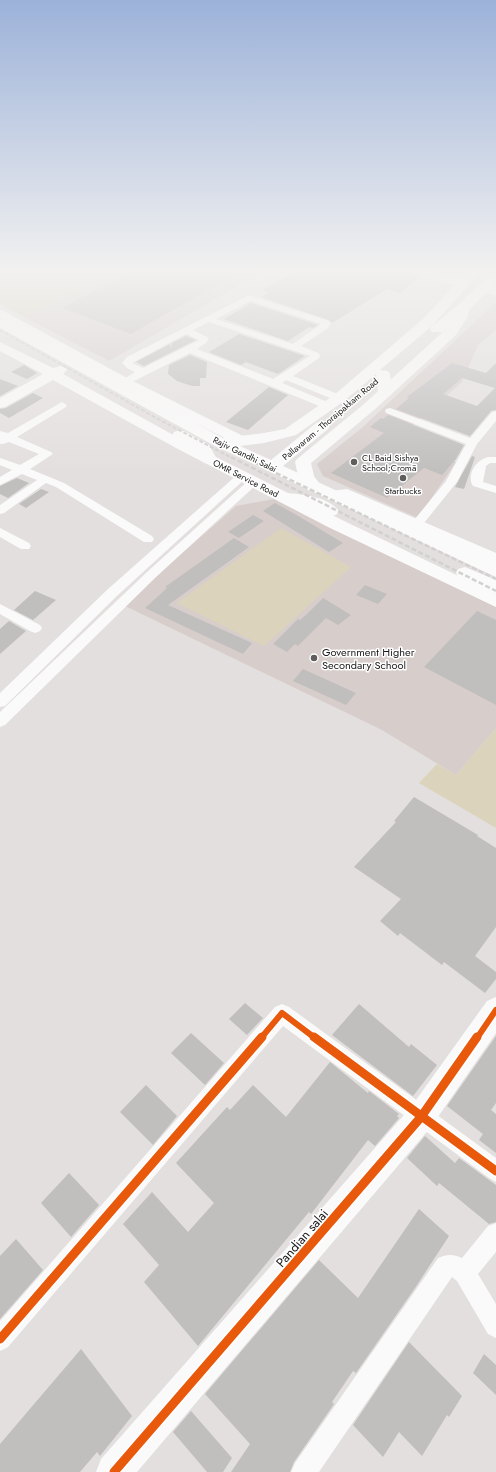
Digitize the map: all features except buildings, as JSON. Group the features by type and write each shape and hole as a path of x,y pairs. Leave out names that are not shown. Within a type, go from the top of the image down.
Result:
{"main road":[{"name":"Rajiv Gandhi Salai","path":"25,337 221,442 272,467 317,494 496,588"},
{"name":"Pallavaram - Thoraipakkam Road","path":"272,467 383,374 417,337"},
{"name":"Pallavaram - Thoraipakkam Road","path":"240,440 264,438 290,432 328,400 420,337"},
{"path":"0,338 56,372"},
{"path":"383,374 385,393"},
{"path":"221,442 240,440"},
{"path":"286,498 317,494"},
{"name":"Rajiv Gandhi Salai","path":"317,494 496,572"}],"street":[{"path":"43,337 124,382 240,440"},
{"path":"144,372 130,366 127,363 130,359 173,337"},
{"path":"124,382 190,349 203,341 204,338 201,337"},
{"path":"262,337 315,355 314,358 274,383"},
{"path":"294,347 309,337"},
{"path":"446,337 385,393 303,462 306,476 317,494 347,494 496,560"},
{"name":"OMR Service Road","path":"0,346 56,372 206,454 247,479 496,601"},
{"path":"190,349 274,383 328,400"},
{"path":"0,404 56,372"},
{"path":"285,376 328,400"},
{"path":"3,438 62,405"},
{"path":"390,411 472,443"},
{"path":"416,525 451,482 472,443 496,414"},
{"path":"0,482 47,454 3,438"},
{"path":"496,460 488,460 482,464 477,477 477,484 496,490"},
{"path":"0,461 19,470 60,485 148,539"},
{"path":"0,510 45,479"},
{"path":"0,702 113,592 247,479"},
{"path":"0,721 151,575 247,479"},
{"path":"0,532 25,546"},
{"path":"0,608 35,628"},
{"name":"Pandian salai","path":"114,1472 421,1117 496,1010"},
{"path":"0,1339 282,1013 421,1117 496,1170"},
{"path":"465,1273 496,1234"},
{"path":"304,1472 441,1271 446,1266 454,1266 465,1273 496,1326"}],"shaded area":[{"path":"62,337 151,337 109,361"},
{"path":"459,337 488,337 478,345 462,382 397,439 456,462 418,518 323,476 317,464 363,427"},
{"name":"Government Higher Secondary School","path":"274,499 496,607 496,728 456,775 382,730 123,605 236,506"},
{"path":"281,528 351,567 264,646 177,603"},
{"path":"496,728 496,828 419,783 437,764 456,775"}],"railway":[{"path":"12,337 160,420 232,458"},
{"path":"231,457 496,591"},
{"path":"249,460 496,579"}],"cycle path":[{"path":"114,1472 421,1117 496,1010"},
{"path":"0,1339 282,1013 496,1171"}],"place":[{"name":"CL Baid Sishya School;Cromā","path":"354,462"},
{"name":"Starbucks","path":"403,478"},
{"name":"Government Higher Secondary School","path":"314,658"}]}
